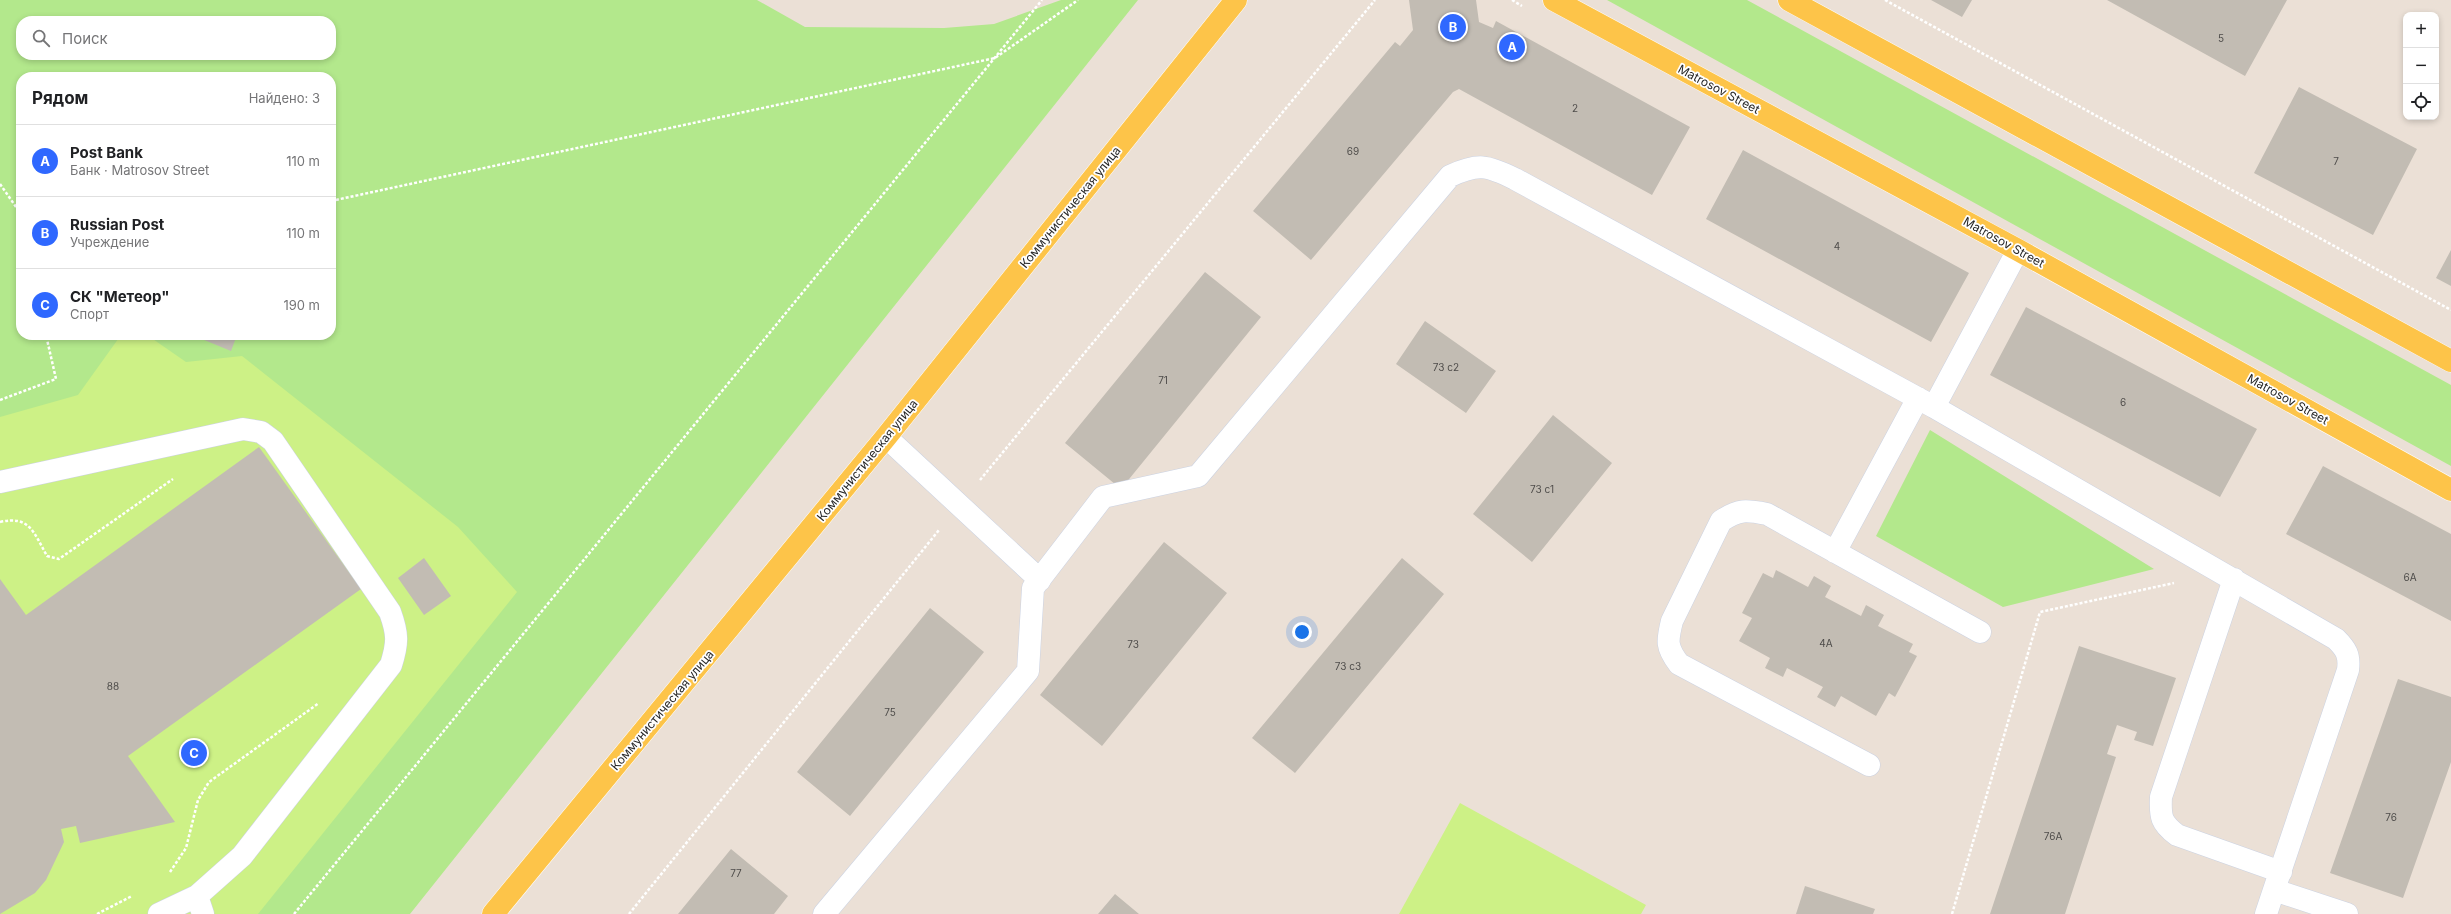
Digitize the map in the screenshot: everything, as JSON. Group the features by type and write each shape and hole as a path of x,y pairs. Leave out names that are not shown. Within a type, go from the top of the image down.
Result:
{"main road":[{"name":"Коммунистическая улица","path":"493,914 886,437 1236,0"},
{"name":"Matrosov Street","path":"1554,0 2018,250 2451,490"},
{"path":"1789,0 2451,361"}],"lane":[{"path":"824,914 1028,671 1033,588 1103,497 1198,476 1450,176 1468,168 1492,168 1515,179 1926,402 2336,639 2344,647 2349,658 2348,670 2266,914"},
{"path":"1835,552 2018,250"},
{"path":"0,482 243,429 261,432 273,440 390,612 396,630 397,648 391,665 242,856 200,905 159,914"},
{"path":"886,437 1040,580"},
{"path":"1869,765 1679,664 1669,651 1668,636 1672,621 1721,521 1735,511 1750,510 1767,514 1980,632"},
{"path":"2228,576 2161,797 2161,813 2165,826 2177,835 2347,914"}],"path":[{"path":"294,914 1042,0"},
{"path":"336,200 995,58 1078,0"},
{"path":"629,914 959,506 1375,0"},
{"path":"1884,0 2451,310"},
{"path":"0,184 16,207"},
{"path":"0,400 56,379 47,340"},
{"path":"0,522 14,518 29,525 47,556 59,559 173,478"},
{"path":"1952,914 2040,612 2228,576"},
{"path":"164,876 173,869 186,848 198,800 209,782 326,698"},
{"path":"97,914 137,893"}],"green space":[{"path":"0,0 757,0 805,27 944,28 994,24 1061,0 1138,0 410,914 0,914"},
{"path":"1607,0 1747,0 2451,385 2451,466"},
{"path":"117,340 154,340 186,362 242,356 458,527 517,592 258,914 0,914 0,417 78,395"},
{"path":"1930,430 2154,569 2003,607 1876,536"},
{"path":"1460,803 1646,905 1641,914 1399,914"}],"building":[{"path":"1409,0 1476,0 1479,22 1493,28 1496,21 1690,127 1652,195 1459,89 1453,92 1311,260 1253,211 1395,42 1400,46 1413,30"},
{"path":"1931,0 1972,0 1962,17"},
{"path":"2107,0 2287,0 2245,76"},
{"path":"2299,87 2417,149 2373,235 2254,173"},
{"path":"1743,150 1969,273 1931,342 1706,219"},
{"path":"2451,250 2451,286 2436,278"},
{"path":"1205,272 1261,317 1121,489 1065,443"},
{"path":"2026,307 2257,429 2220,497 1990,375"},
{"path":"1425,321 1496,371 1466,413 1396,364"},
{"path":"204,340 235,340 231,351"},
{"path":"1553,415 1612,463 1532,562 1473,514"},
{"path":"259,447 361,589 128,756 175,822 80,843 76,826 61,829 64,842 46,880 35,893 0,914 0,579 26,615"},
{"path":"2323,466 2451,534 2451,621 2286,534"},
{"path":"1164,542 1227,593 1102,746 1040,695"},
{"path":"424,558 451,596 424,615 398,578"},
{"path":"1402,558 1444,594 1295,773 1252,738"},
{"path":"1776,570 1808,587 1814,576 1831,586 1825,597 1861,616 1866,605 1884,615 1878,626 1913,644 1909,652 1917,656 1895,697 1889,693 1876,716 1841,696 1835,707 1817,697 1823,687 1787,668 1783,677 1765,668 1770,658 1739,641 1752,618 1742,613 1763,573 1773,578"},
{"path":"930,608 984,652 850,816 797,772"},
{"path":"2079,646 2176,678 2153,746 2134,740 2137,732 2117,725 2107,754 2116,757 2065,914 1990,914"},
{"path":"2398,679 2451,697 2451,762 2403,898 2330,873"},
{"path":"731,849 788,896 774,914 678,914"},
{"path":"1805,886 1875,909 1873,914 1796,914"},
{"path":"1115,894 1139,914 1098,914"}],"place":[{"name":"Russian Post","path":"1453,27"},
{"name":"Post Bank","path":"1512,47"},
{"name":"СК \"Метеор\"","path":"194,753"}]}
